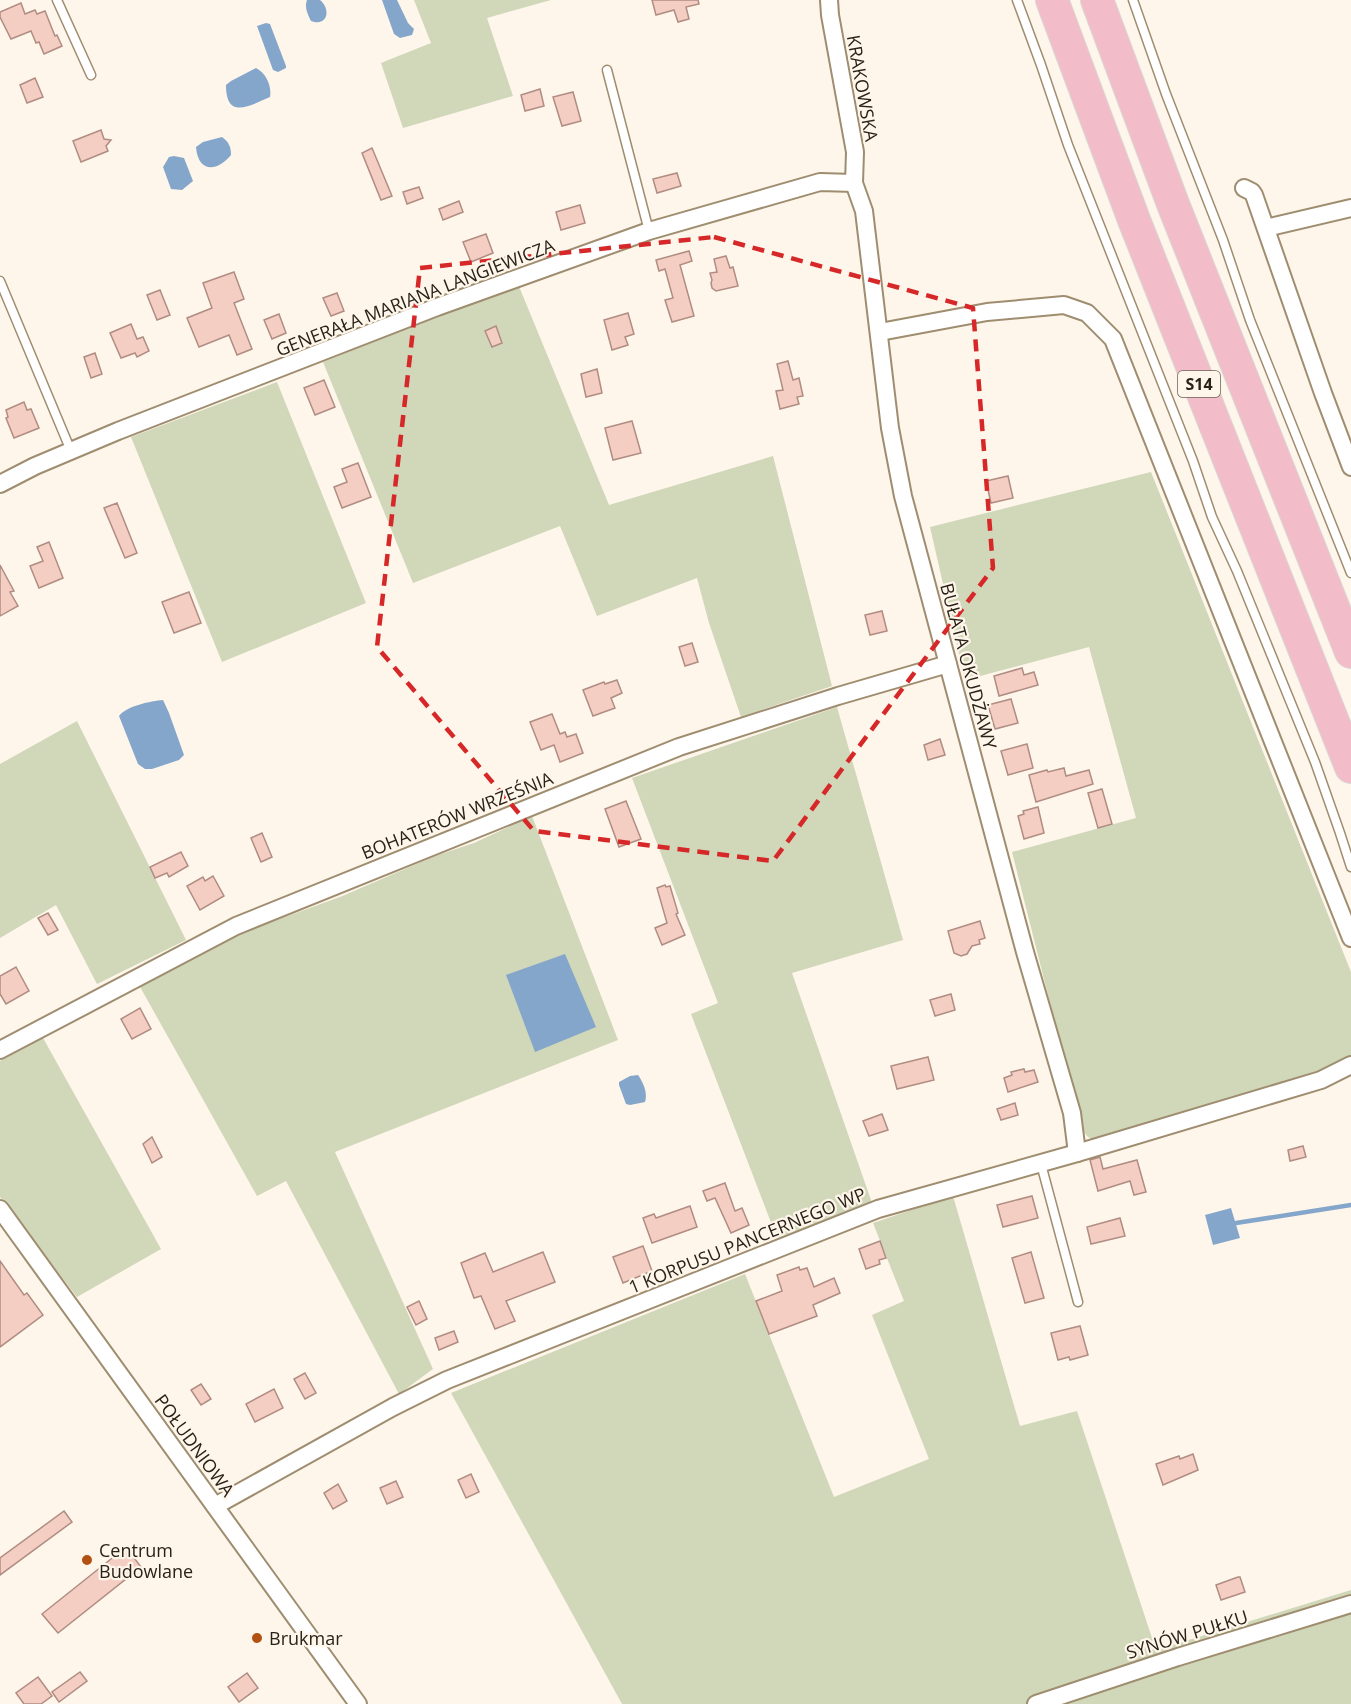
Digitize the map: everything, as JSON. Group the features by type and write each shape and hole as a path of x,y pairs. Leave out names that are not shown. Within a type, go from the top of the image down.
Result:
{"highway":[{"name":"S14","path":"1052,0 1134,220 1351,767"},
{"name":"S14","path":"1097,0 1173,204 1351,652"}],"street":[{"name":"KRAKOWSKA","path":"829,0 855,152 854,183"},
{"name":"GENERAŁA MARIANA LANGIEWICZA","path":"0,484 35,466 129,426 438,307 650,231 820,182 854,183"},
{"name":"BUŁATA OKUDŻAWY","path":"854,183 864,211 890,428 903,496 1025,952 1072,1113 1077,1154"},
{"path":"1244,188 1254,195 1351,467"},
{"path":"1266,228 1351,208"},
{"path":"880,332 987,312 1064,305 1087,313 1113,339 1351,936"},
{"name":"BOHATERÓW WRZEŚNIA","path":"0,1050 236,926 269,912 679,747 827,699 948,664"},
{"name":"1 KORPUSU PANCERNEGO WP","path":"215,1506 393,1407 447,1380 878,1209 1077,1154 1322,1080 1351,1065"},
{"name":"POŁUDNIOWA","path":"0,1209 358,1704"},
{"name":"SYNÓW PUŁKU","path":"1036,1704 1178,1657 1351,1604"}],"lane":[{"path":"57,0 91,75"},
{"path":"1017,0 1068,145 1189,451 1212,517 1237,571 1315,762 1351,867"},
{"path":"1132,0 1223,240 1250,321 1351,573"},
{"path":"607,70 650,231"},
{"path":"0,281 71,451"},
{"path":"1041,1164 1078,1302"}],"highlighted area":[{"path":"714,237 973,308 993,568 773,861 534,831 377,647 420,268"}],"green space":[{"path":"414,0 551,0 487,18 513,96 403,128 381,63 431,43"},
{"path":"518,284 609,505 773,456 832,686 741,717 709,623 697,578 597,616 560,526 413,583 323,362"},
{"path":"277,382 366,603 222,662 131,437"},
{"path":"1151,472 1351,972 1351,1055 1318,1076 1100,1143 1088,1137 1082,1130 1012,852 1136,818 1089,647 965,680 930,527"},
{"path":"837,707 903,940 792,973 872,1203 777,1238 691,1014 718,1003 632,778"},
{"path":"77,721 186,940 97,984 56,905 0,938 0,764"},
{"path":"532,816 618,1040 335,1152 433,1369 399,1394 286,1181 257,1196 139,985 241,933 340,897 435,856 474,843"},
{"path":"43,1038 161,1249 77,1297 0,1197 0,1061"},
{"path":"953,1196 1020,1426 1077,1411 1156,1650 1351,1590 1351,1704 622,1704 451,1393 745,1274 834,1497 929,1459 872,1315 904,1301 873,1223"}],"water":[{"path":"307,0 320,0 326,8 326,16 321,22 311,21 306,8"},
{"path":"382,0 397,0 408,23 414,29 412,35 400,38 394,34"},
{"path":"270,24 286,66 278,72 273,70 257,26"},
{"path":"256,68 268,80 270,97 240,108 234,107 227,96 226,85"},
{"path":"222,137 231,150 231,155 226,161 214,167 200,162 196,147 203,142"},
{"path":"169,157 184,158 193,181 182,190 171,189 163,167"},
{"path":"163,700 184,755 179,760 145,769 138,764 119,716 133,707"},
{"path":"565,954 596,1027 535,1052 506,975"},
{"path":"638,1075 646,1095 645,1102 626,1104 619,1082 630,1076"},
{"path":"1231,1208 1240,1238 1213,1245 1205,1215"}],"building":[{"path":"652,0 698,0 699,4 686,7 689,19 678,22 674,10 656,15"},
{"path":"21,3 25,14 35,10 37,14 45,11 55,36 57,35 62,46 44,54 31,31 11,39 0,17 0,12"},
{"path":"35,78 43,97 27,103 20,85"},
{"path":"540,89 544,106 525,111 521,95"},
{"path":"573,92 581,121 562,126 553,97"},
{"path":"101,130 104,139 111,140 106,146 108,151 81,162 73,141"},
{"path":"372,148 392,196 381,200 362,153"},
{"path":"677,173 681,186 657,193 653,179"},
{"path":"419,187 423,198 407,204 403,192"},
{"path":"459,201 463,212 443,220 439,209"},
{"path":"580,205 585,223 561,230 556,212"},
{"path":"486,234 493,253 471,262 463,242"},
{"path":"689,251 692,261 680,265 694,316 672,322 665,300 673,298 665,269 659,271 656,260"},
{"path":"726,256 730,268 733,267 738,286 716,291 712,288 710,273 717,272 714,259"},
{"path":"234,272 244,299 234,303 252,349 237,355 229,335 199,347 187,318 212,308 203,283"},
{"path":"160,290 170,315 157,320 147,295"},
{"path":"337,293 344,311 331,316 323,298"},
{"path":"628,313 634,334 625,337 628,345 612,350 604,320"},
{"path":"279,314 286,333 272,339 264,320"},
{"path":"131,324 137,339 143,337 149,351 137,357 135,353 121,358 110,333"},
{"path":"496,326 502,343 492,347 485,331"},
{"path":"95,353 102,374 91,378 84,357"},
{"path":"788,361 793,380 799,378 803,396 797,397 799,404 780,409 776,391 783,390 777,364"},
{"path":"597,369 602,393 586,397 581,374"},
{"path":"324,380 335,407 315,415 304,388"},
{"path":"24,402 27,410 31,409 39,428 14,438 6,418 8,417 6,410"},
{"path":"632,421 641,453 613,460 605,428"},
{"path":"358,463 371,497 342,508 334,487 347,482 342,469"},
{"path":"1008,476 1013,498 991,503 986,481"},
{"path":"117,503 137,553 125,558 104,508"},
{"path":"49,542 63,578 39,588 30,566 43,561 37,547"},
{"path":"0,565 14,591 10,592 18,606 0,616"},
{"path":"189,592 201,623 174,633 162,602"},
{"path":"882,611 887,631 870,635 865,615"},
{"path":"692,643 698,662 685,666 679,647"},
{"path":"1022,668 1024,675 1034,672 1038,685 999,696 994,676"},
{"path":"617,680 622,693 611,698 615,708 593,716 583,690"},
{"path":"1011,699 1018,723 995,729 988,705"},
{"path":"552,714 560,734 565,732 567,737 576,734 583,753 560,762 554,745 541,750 530,722"},
{"path":"940,739 945,755 928,760 924,745"},
{"path":"1027,744 1033,768 1008,775 1001,751"},
{"path":"1064,768 1066,776 1089,770 1093,784 1036,802 1029,775"},
{"path":"1102,789 1112,824 1098,828 1088,793"},
{"path":"626,801 641,839 619,847 605,809"},
{"path":"1038,807 1044,833 1024,839 1018,816 1024,814 1023,811"},
{"path":"262,833 272,857 261,862 251,838"},
{"path":"181,852 188,866 169,877 167,873 155,878 150,867"},
{"path":"213,876 224,896 200,910 187,886 203,877 205,881"},
{"path":"670,886 678,913 676,914 685,935 662,945 655,928 667,923 657,888"},
{"path":"48,913 58,930 48,935 38,918"},
{"path":"980,921 985,938 979,940 980,944 972,946 967,954 961,956 954,953 948,931"},
{"path":"16,967 29,991 6,1004 0,994 0,976"},
{"path":"951,994 955,1010 935,1016 930,1000"},
{"path":"140,1008 151,1029 132,1039 121,1019"},
{"path":"928,1057 934,1080 897,1089 891,1066"},
{"path":"1024,1069 1025,1072 1034,1070 1038,1082 1008,1092 1004,1078 1012,1075 1011,1072"},
{"path":"1015,1103 1018,1115 1001,1120 997,1109"},
{"path":"882,1114 888,1130 869,1136 863,1121"},
{"path":"152,1137 162,1157 152,1163 143,1144"},
{"path":"1303,1146 1306,1157 1290,1161 1288,1150"},
{"path":"1100,1157 1103,1169 1137,1160 1146,1192 1134,1195 1130,1181 1098,1191 1090,1160"},
{"path":"725,1183 735,1211 742,1208 749,1225 731,1233 715,1198 707,1201 703,1191"},
{"path":"1032,1196 1038,1218 1003,1227 997,1205"},
{"path":"690,1206 697,1227 652,1243 643,1218 654,1214 656,1218"},
{"path":"1120,1218 1125,1236 1091,1244 1087,1227"},
{"path":"880,1241 886,1258 879,1260 880,1264 866,1269 859,1249"},
{"path":"643,1246 652,1271 623,1283 613,1257"},
{"path":"543,1252 555,1282 506,1301 515,1321 495,1329 481,1296 474,1298 461,1263 485,1253 493,1272"},
{"path":"1031,1252 1044,1298 1025,1303 1012,1258"},
{"path":"0,1261 24,1295 27,1293 43,1315 0,1347"},
{"path":"799,1267 800,1270 807,1268 814,1287 834,1278 840,1293 813,1305 817,1316 769,1334 756,1301 782,1291 777,1275"},
{"path":"419,1301 427,1319 416,1325 407,1307"},
{"path":"1080,1326 1088,1355 1070,1360 1069,1357 1058,1360 1051,1333"},
{"path":"454,1331 458,1342 439,1350 435,1338"},
{"path":"305,1373 316,1393 305,1399 294,1379"},
{"path":"201,1384 211,1399 201,1405 191,1390"},
{"path":"274,1389 283,1408 255,1422 246,1404"},
{"path":"1193,1454 1198,1470 1163,1485 1156,1464"},
{"path":"471,1474 479,1492 466,1498 458,1480"},
{"path":"396,1481 403,1497 387,1504 380,1488"},
{"path":"338,1484 347,1501 333,1509 324,1493"},
{"path":"64,1511 72,1522 0,1575 0,1558"},
{"path":"126,1547 141,1567 58,1633 42,1614"},
{"path":"1240,1577 1245,1592 1221,1600 1216,1585"},
{"path":"80,1672 87,1681 59,1702 52,1692"},
{"path":"247,1673 258,1688 239,1702 228,1687"},
{"path":"38,1677 52,1696 41,1704 24,1704 16,1693"}],"waterway":[{"path":"1236,1223 1351,1205"}],"place":[{"name":"Centrum Budowlane","path":"87,1560"},
{"name":"Brukmar","path":"257,1638"}]}
